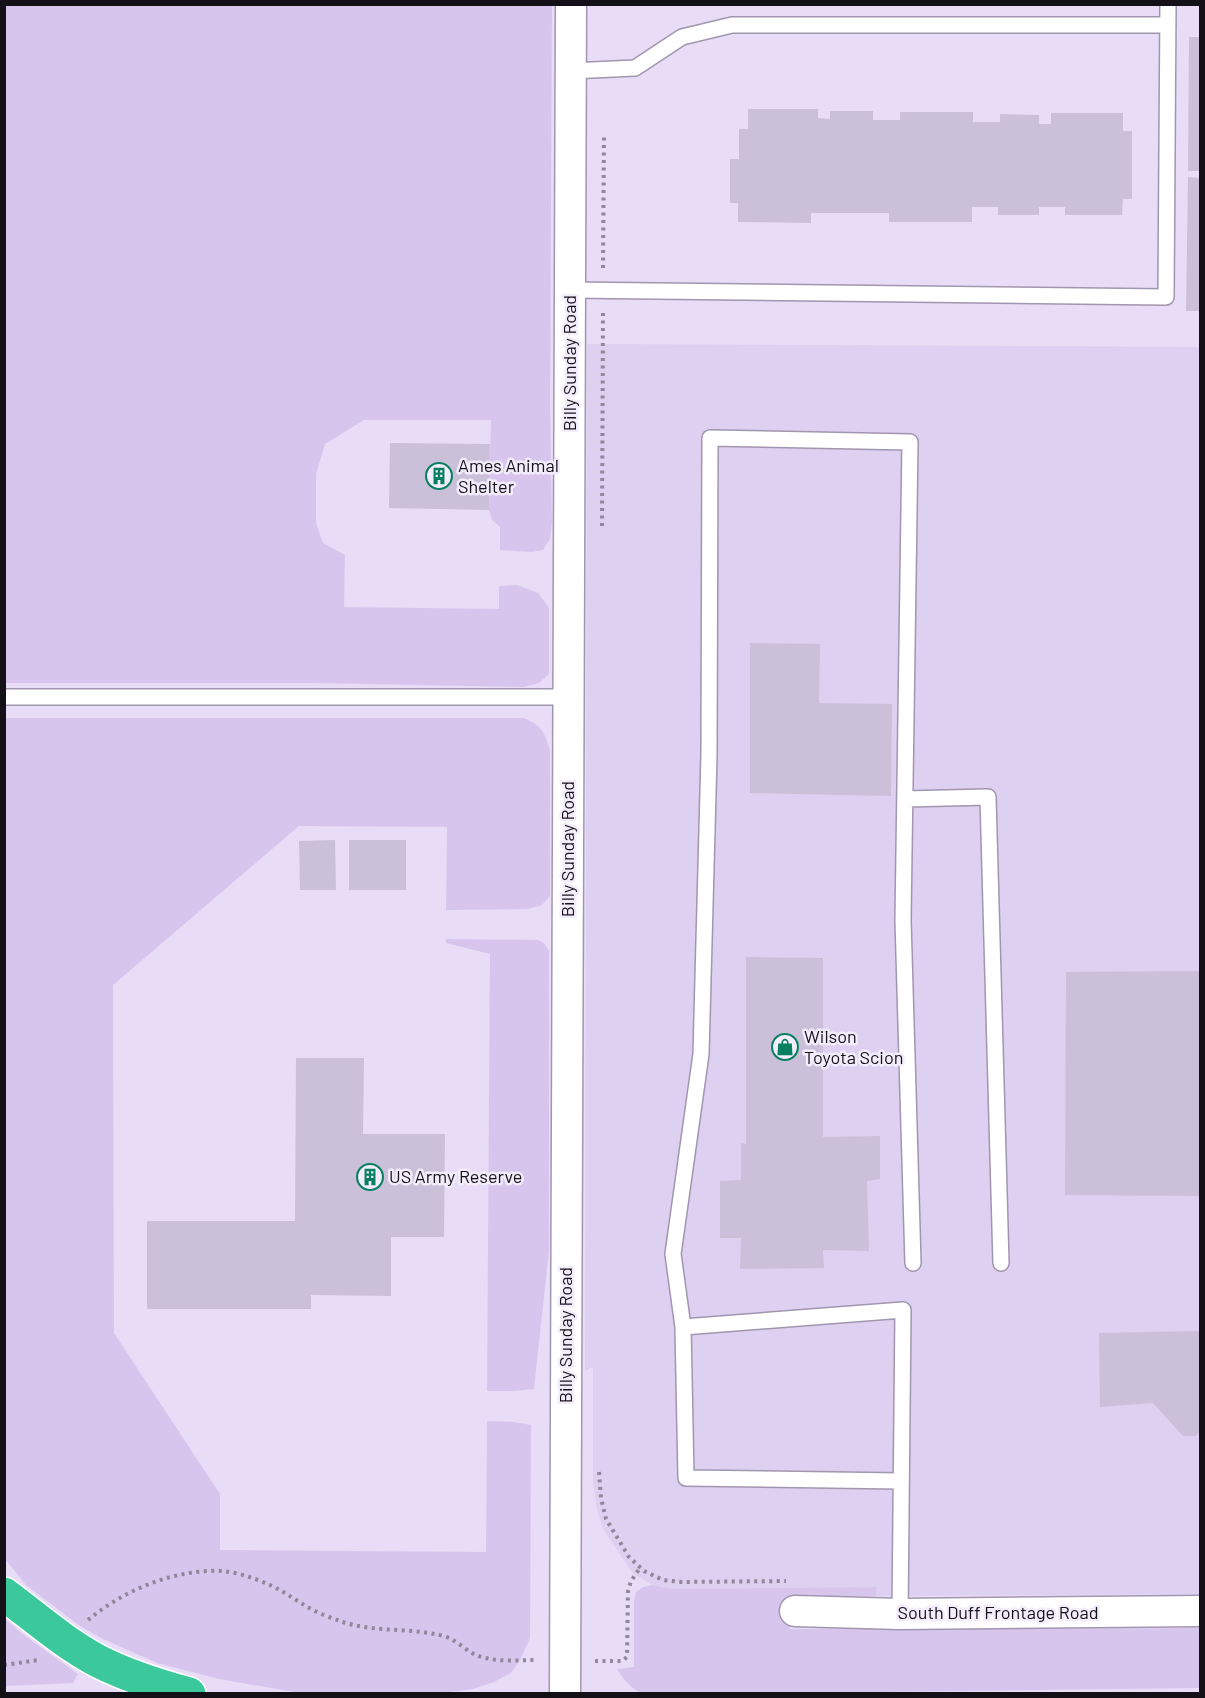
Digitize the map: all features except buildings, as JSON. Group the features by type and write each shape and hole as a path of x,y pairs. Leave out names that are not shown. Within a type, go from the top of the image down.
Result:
{"highway":[{"path":"4,1594 66,1641 99,1661 160,1686 189,1694"}],"street":[{"name":"Billy Sunday Road","path":"565,1694 571,4"},
{"name":"South Duff Frontage Road","path":"795,1611 900,1614 1200,1611"}],"lane":[{"path":"570,290 1166,297 1168,4"},
{"path":"571,70 635,68 682,37 732,25 1168,25"},
{"path":"901,1481 686,1478 683,1327 673,1254 701,1054 709,755 710,438 910,442 903,920 913,1263"},
{"path":"4,697 568,697"},
{"path":"905,799 988,798 1001,1263"},
{"path":"683,1327 903,1310 900,1614"}],"path":[{"path":"615,1662 627,1657 628,1591 631,1581 640,1568"},
{"path":"81,1626 106,1605 150,1584 171,1577 211,1570 253,1578 272,1586 307,1607 345,1623 366,1628 413,1630 432,1634 450,1638 485,1658 520,1660"},
{"path":"4,1665 46,1659"}],"shaded area":[{"path":"4,5 552,5 550,404 552,522 550,539 543,550 532,552 500,550 500,527 492,520 489,510 491,420 364,420 325,444 316,474 316,523 323,543 345,555 344,607 499,609 499,586 517,585 538,593 549,608 549,674 539,683 523,687 317,683 5,683"},
{"path":"587,344 1200,347 1200,1594 876,1596 877,1588 673,1589 653,1585 633,1574 603,1529 597,1510 593,1482 593,1367 585,1371"},
{"path":"5,718 524,718 539,727 544,734 550,750 550,896 542,905 528,909 446,910 447,827 299,826 113,985 114,1333 220,1494 220,1550 486,1552 487,1421 531,1425 530,1638 511,1673 494,1682 473,1689 436,1694 306,1694 219,1679 157,1663 103,1639 80,1626 26,1585 5,1559"},
{"path":"446,939 538,940 544,943 549,951 549,1251 534,1389 487,1391 490,954 446,943"},
{"path":"653,1585 673,1589 877,1587 876,1596 789,1597 790,1629 1200,1628 1200,1688 644,1694 629,1684 617,1669 634,1667 636,1592 643,1587"},
{"path":"5,1619 78,1674 73,1683 5,1686"}],"place":[{"name":"Ames Animal Shelter","path":"439,476"},
{"name":"Wilson Toyota Scion","path":"785,1047"},
{"name":"US Army Reserve","path":"370,1177"}]}
